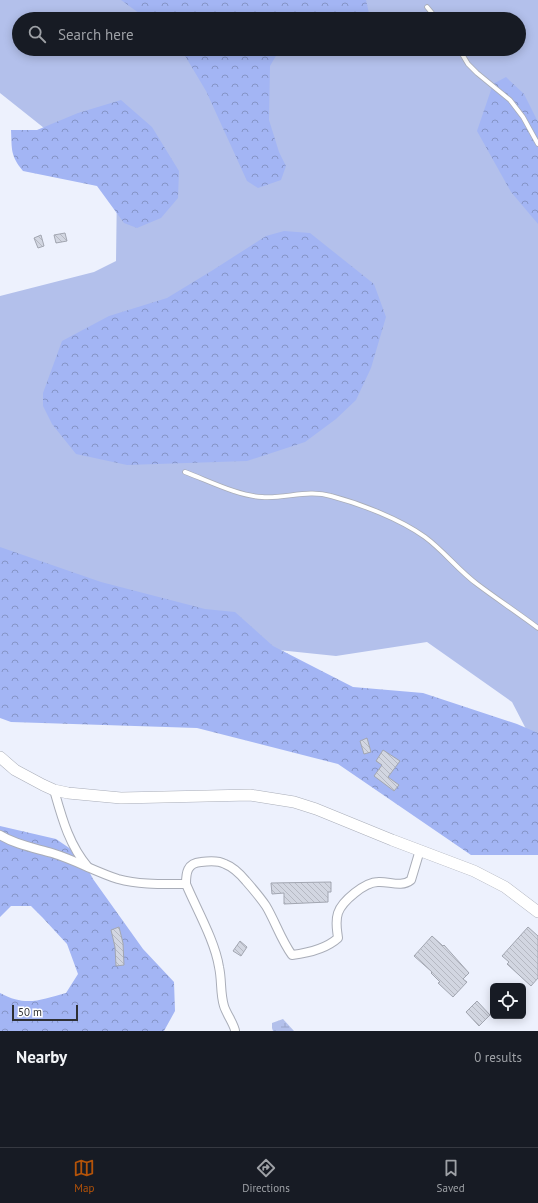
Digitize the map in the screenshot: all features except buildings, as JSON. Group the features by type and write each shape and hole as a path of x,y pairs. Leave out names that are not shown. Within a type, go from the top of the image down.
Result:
{"street":[{"path":"0,757 15,770 43,785 54,790 68,793 121,798 250,795 272,798 316,809 474,871 505,887 538,912"},
{"path":"54,790 65,828 71,842 79,856 90,869"},
{"path":"0,835 25,846 53,854 90,869 130,881 144,883 186,884"},
{"path":"235,1031 236,1028 227,1013 222,996 220,967 215,950 186,884 186,872 189,866 198,862 211,861 225,864 241,875 266,906 287,948 292,954 309,953 334,942 338,938 336,922 339,912 352,895 363,887 372,882 404,885 411,880 420,850"}],"lane":[{"path":"427,7 431,12"},
{"path":"463,56 468,64 477,73 510,100 523,117 538,144"},
{"path":"185,472 248,496 263,498 297,494 329,495 390,517 424,536 476,583 538,628"}],"green space":[{"path":"0,0 538,0 538,752 512,702 427,642 336,656 230,645 0,572 0,296 94,272 116,261 117,186 0,93"},
{"path":"121,0 366,0 369,12 137,12"},
{"path":"185,56 276,56 270,66 269,120 279,152 286,166 281,180 258,188 247,181 206,91"},
{"path":"506,77 524,94 538,122 538,224 511,192 477,131 493,84"},
{"path":"121,100 152,127 179,171 178,198 161,218 137,228 124,223 97,186 23,171 16,161 12,147 11,130 37,130 78,113"},
{"path":"284,231 310,233 374,284 386,317 371,368 356,400 336,419 305,442 247,461 127,465 76,454 52,424 43,406 43,393 62,341 109,316 167,298 266,236"},
{"path":"0,547 101,582 205,609 235,612 273,646 353,687 423,693 517,724 538,733 538,855 471,855 338,764 197,728 11,722 0,718"},
{"path":"0,826 56,839 81,856 93,879 143,949 174,982 175,1011 164,1031 0,1031 0,993 18,1000 41,1000 66,993 78,974 67,944 31,906 11,906 0,917"},
{"path":"283,1019 294,1031 273,1031 272,1023"}]}
